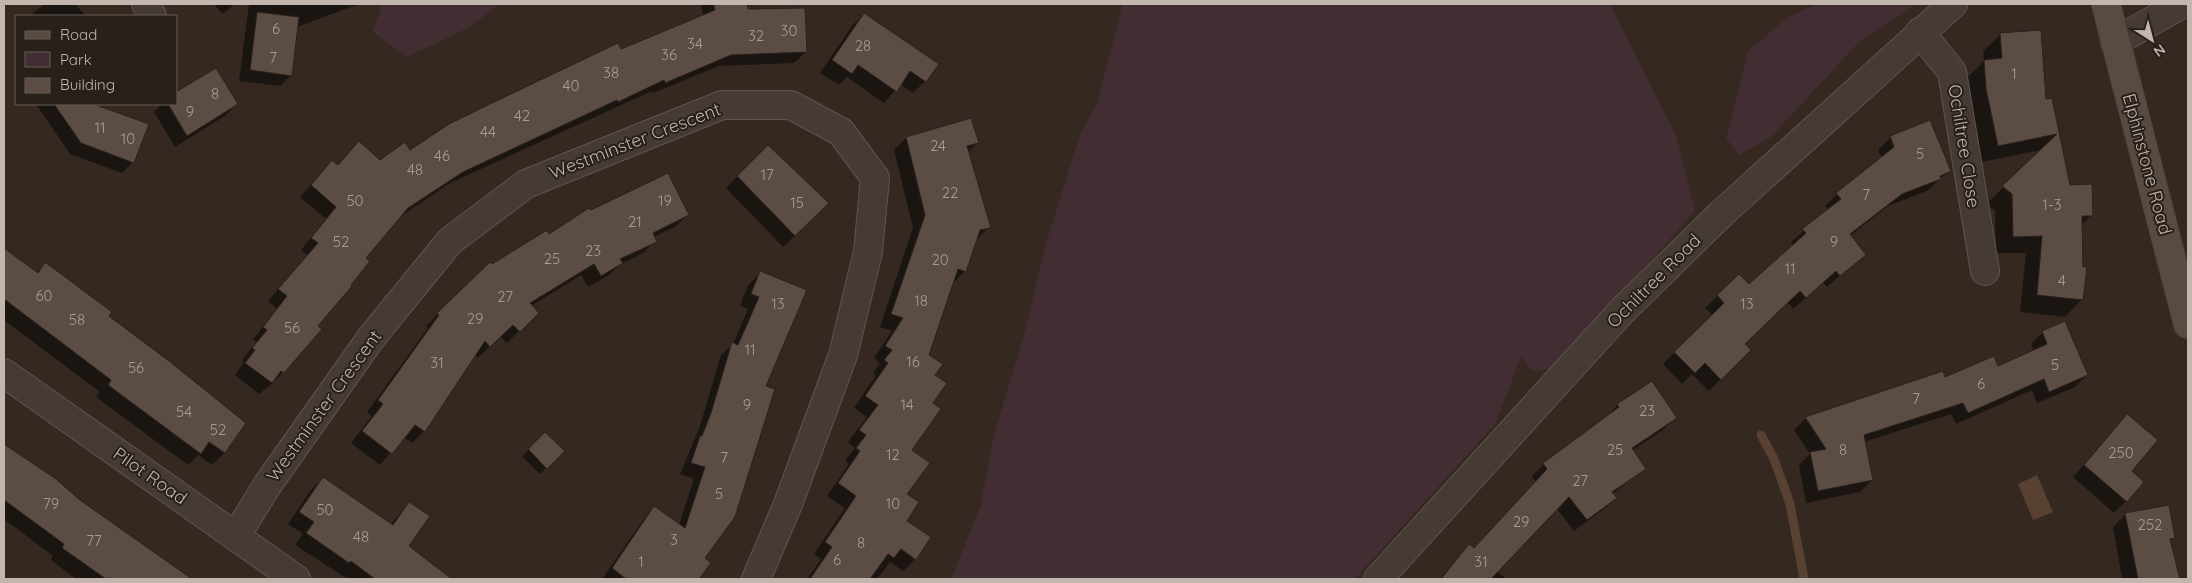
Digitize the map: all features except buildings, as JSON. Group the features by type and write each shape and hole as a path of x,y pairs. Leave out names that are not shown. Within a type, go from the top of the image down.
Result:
{"street":[{"name":"Ochiltree Road","path":"1378,579 1622,311 1721,214 1952,4"},
{"name":"Elphinstone Road","path":"2106,4 2188,324"},
{"path":"2115,42 2182,4"},
{"name":"Ochiltree Close","path":"1920,32 1952,72 1985,270"},
{"name":"Westminster Crescent","path":"236,536 268,484 371,338 450,241 526,184 722,105 791,105 841,132 875,178 868,252 843,355 788,504 756,579"},
{"name":"Pilot Road","path":"4,373 296,579"}],"green space":[{"path":"382,4 501,4 464,30 407,57 373,32"},
{"path":"1123,4 1610,4 1675,133 1695,211 1608,309 1551,369 1532,371 1521,357 1495,424 1355,579 951,579 980,507 994,435 1026,328 1045,246 1081,132 1096,107"},
{"path":"1817,4 1917,4 1860,41 1771,137 1739,155 1726,138 1748,51 1788,17"}],"shaded area":[{"path":"2037,475 2053,512 2033,520 2018,484"}],"waterway":[{"path":"1761,435 1774,459 1790,504 1804,579"}]}
